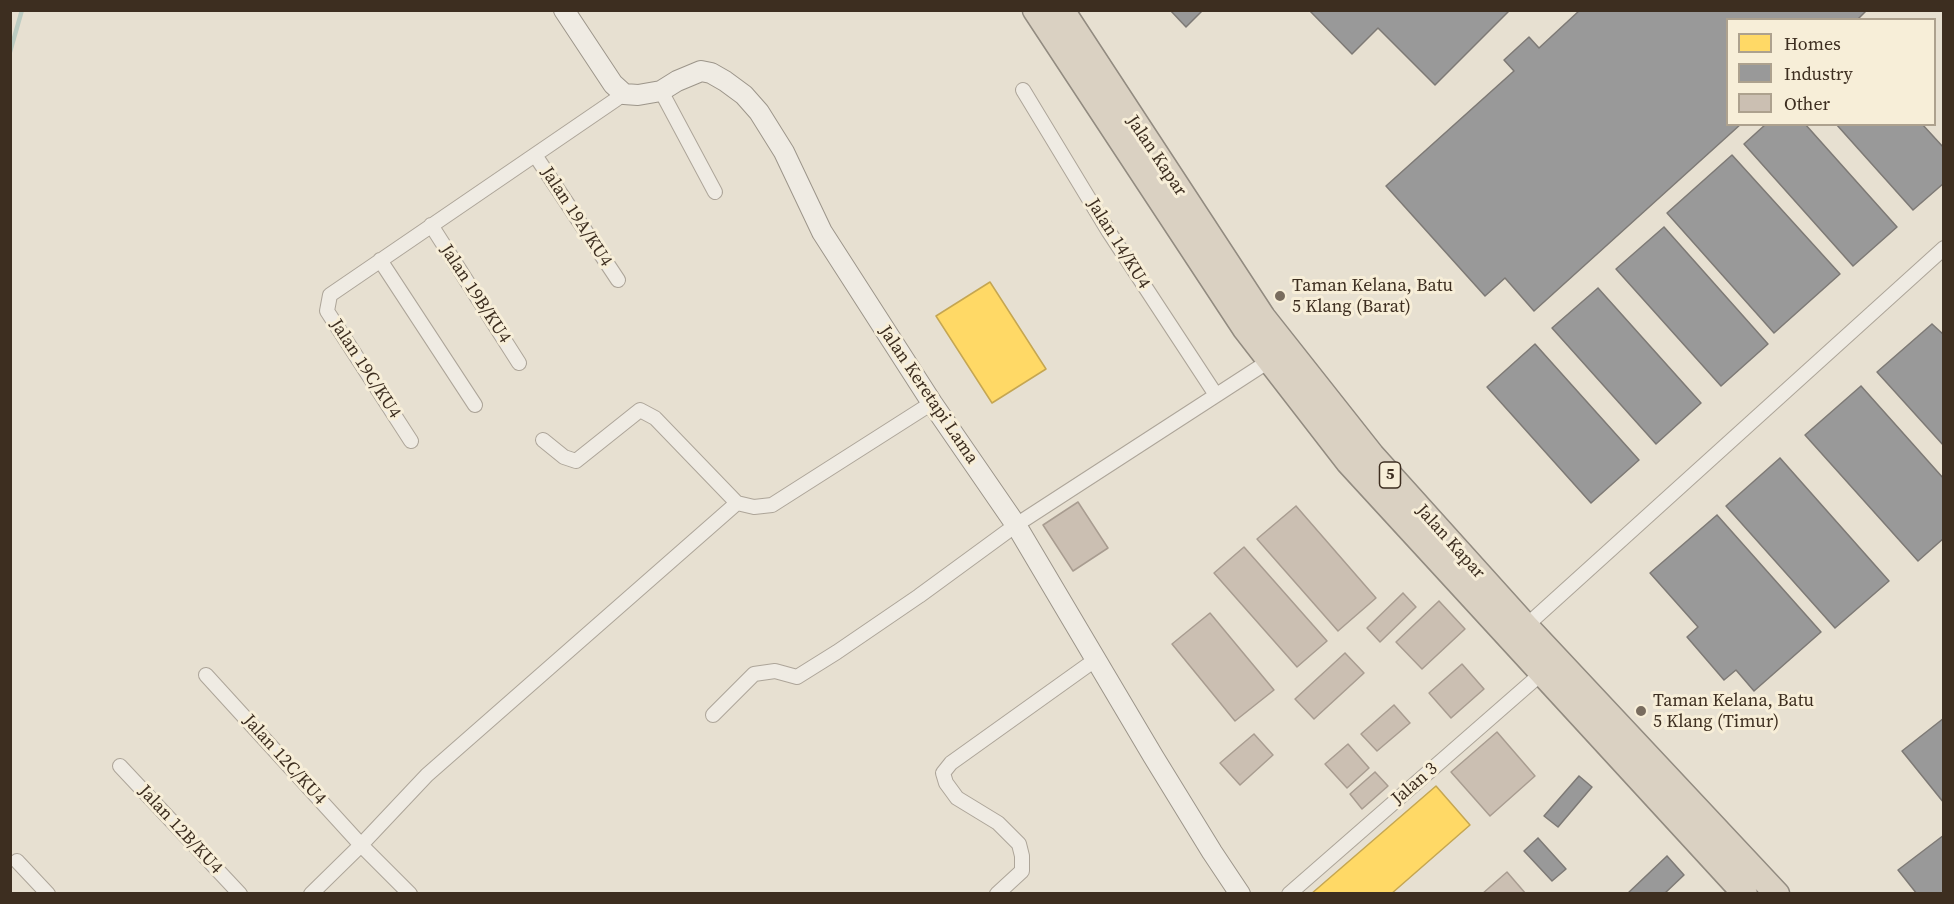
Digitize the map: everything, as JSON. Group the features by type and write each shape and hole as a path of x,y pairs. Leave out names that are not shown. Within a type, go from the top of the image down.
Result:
{"highway":[{"name":"Jalan Kapar","path":"1035,10 1238,320 1348,462 1745,894"},
{"name":"Jalan Kapar","path":"1062,10 1135,125 1263,317 1372,455 1526,626 1777,894"}],"street":[{"path":"475,405 380,260 624,94 612,84 564,10"},
{"name":"Jalan Keretapi Lama","path":"624,94 661,92 677,81 701,71 711,73 725,81 744,95 759,112 784,152 822,231 932,403 1016,525 1201,835 1240,894"},
{"name":"Jalan 14/KU4","path":"1023,90 1109,232 1216,395"},
{"path":"661,92 715,192"},
{"name":"Jalan 19A/KU4","path":"535,155 618,280"},
{"name":"Jalan 19B/KU4","path":"431,225 519,363"},
{"path":"1526,626 1944,248"},
{"name":"Jalan 19C/KU4","path":"380,260 330,295 327,312 411,441"},
{"path":"713,715 754,674 775,671 797,677 837,652 1016,525 1269,361"},
{"path":"543,440 564,457 576,461 640,410 655,418 737,504 754,507 772,504 932,403"},
{"path":"310,894 427,776 737,504"},
{"path":"997,894 1022,871 1019,844 998,823 957,798 946,783 943,773 951,763 1095,660"},
{"name":"Jalan 3","path":"1289,894 1542,673"},
{"name":"Jalan 12C/KU4","path":"206,675 361,845 410,894"},
{"name":"Jalan 12B/KU4","path":"120,766 240,894"},
{"path":"17,861 48,894"}],"building: Homes":[{"path":"990,282 1046,369 992,403 936,316"},
{"path":"1436,786 1470,825 1391,894 1311,894"}],"building: Industry":[{"path":"1170,10 1203,10 1186,27"},
{"path":"1309,10 1510,10 1435,85 1378,28 1352,54"},
{"path":"1580,10 1867,10 1859,18 1726,18 1726,126 1739,126 1534,311 1505,278 1485,296 1386,186 1514,71 1504,60 1529,37 1539,48"},
{"path":"1764,126 1807,126 1897,227 1853,266 1744,144"},
{"path":"1838,126 1924,126 1944,148 1944,183 1913,210"},
{"path":"1732,155 1840,274 1774,333 1667,213"},
{"path":"1664,227 1768,344 1721,386 1616,269"},
{"path":"1598,288 1701,403 1656,444 1552,328"},
{"path":"1932,324 1944,335 1944,446 1877,372"},
{"path":"1535,344 1639,460 1591,503 1487,387"},
{"path":"1861,386 1944,479 1944,538 1918,561 1805,435"},
{"path":"1780,458 1889,581 1835,628 1726,506"},
{"path":"1717,515 1821,632 1754,691 1736,670 1724,680 1687,637 1698,627 1650,573"},
{"path":"1944,718 1944,803 1902,751"},
{"path":"1579,776 1592,787 1558,827 1544,816"},
{"path":"1944,835 1944,894 1917,894 1898,870"},
{"path":"1538,838 1566,869 1552,881 1524,851"},
{"path":"1667,856 1684,875 1664,894 1627,894"}],"building: Other":[{"path":"1078,502 1108,548 1073,571 1043,525"},
{"path":"1296,506 1376,598 1338,631 1257,539"},
{"path":"1244,547 1327,641 1297,667 1214,573"},
{"path":"1403,593 1416,607 1380,642 1367,628"},
{"path":"1439,601 1465,629 1422,669 1396,642"},
{"path":"1210,613 1274,690 1235,721 1172,644"},
{"path":"1345,653 1364,673 1314,719 1295,699"},
{"path":"1462,664 1484,689 1451,718 1429,693"},
{"path":"1394,705 1410,723 1377,751 1361,734"},
{"path":"1497,732 1535,776 1490,816 1451,772"},
{"path":"1254,734 1273,755 1240,785 1220,763"},
{"path":"1348,744 1369,768 1347,788 1325,764"},
{"path":"1375,772 1388,786 1362,809 1350,794"},
{"path":"1507,872 1526,894 1482,894"}],"waterway":[{"path":"10,52 22,10"}],"place":[{"name":"Taman Kelana, Batu 5 Klang (Barat)","path":"1280,296"},
{"name":"Taman Kelana, Batu 5 Klang (Timur)","path":"1641,711"}]}
